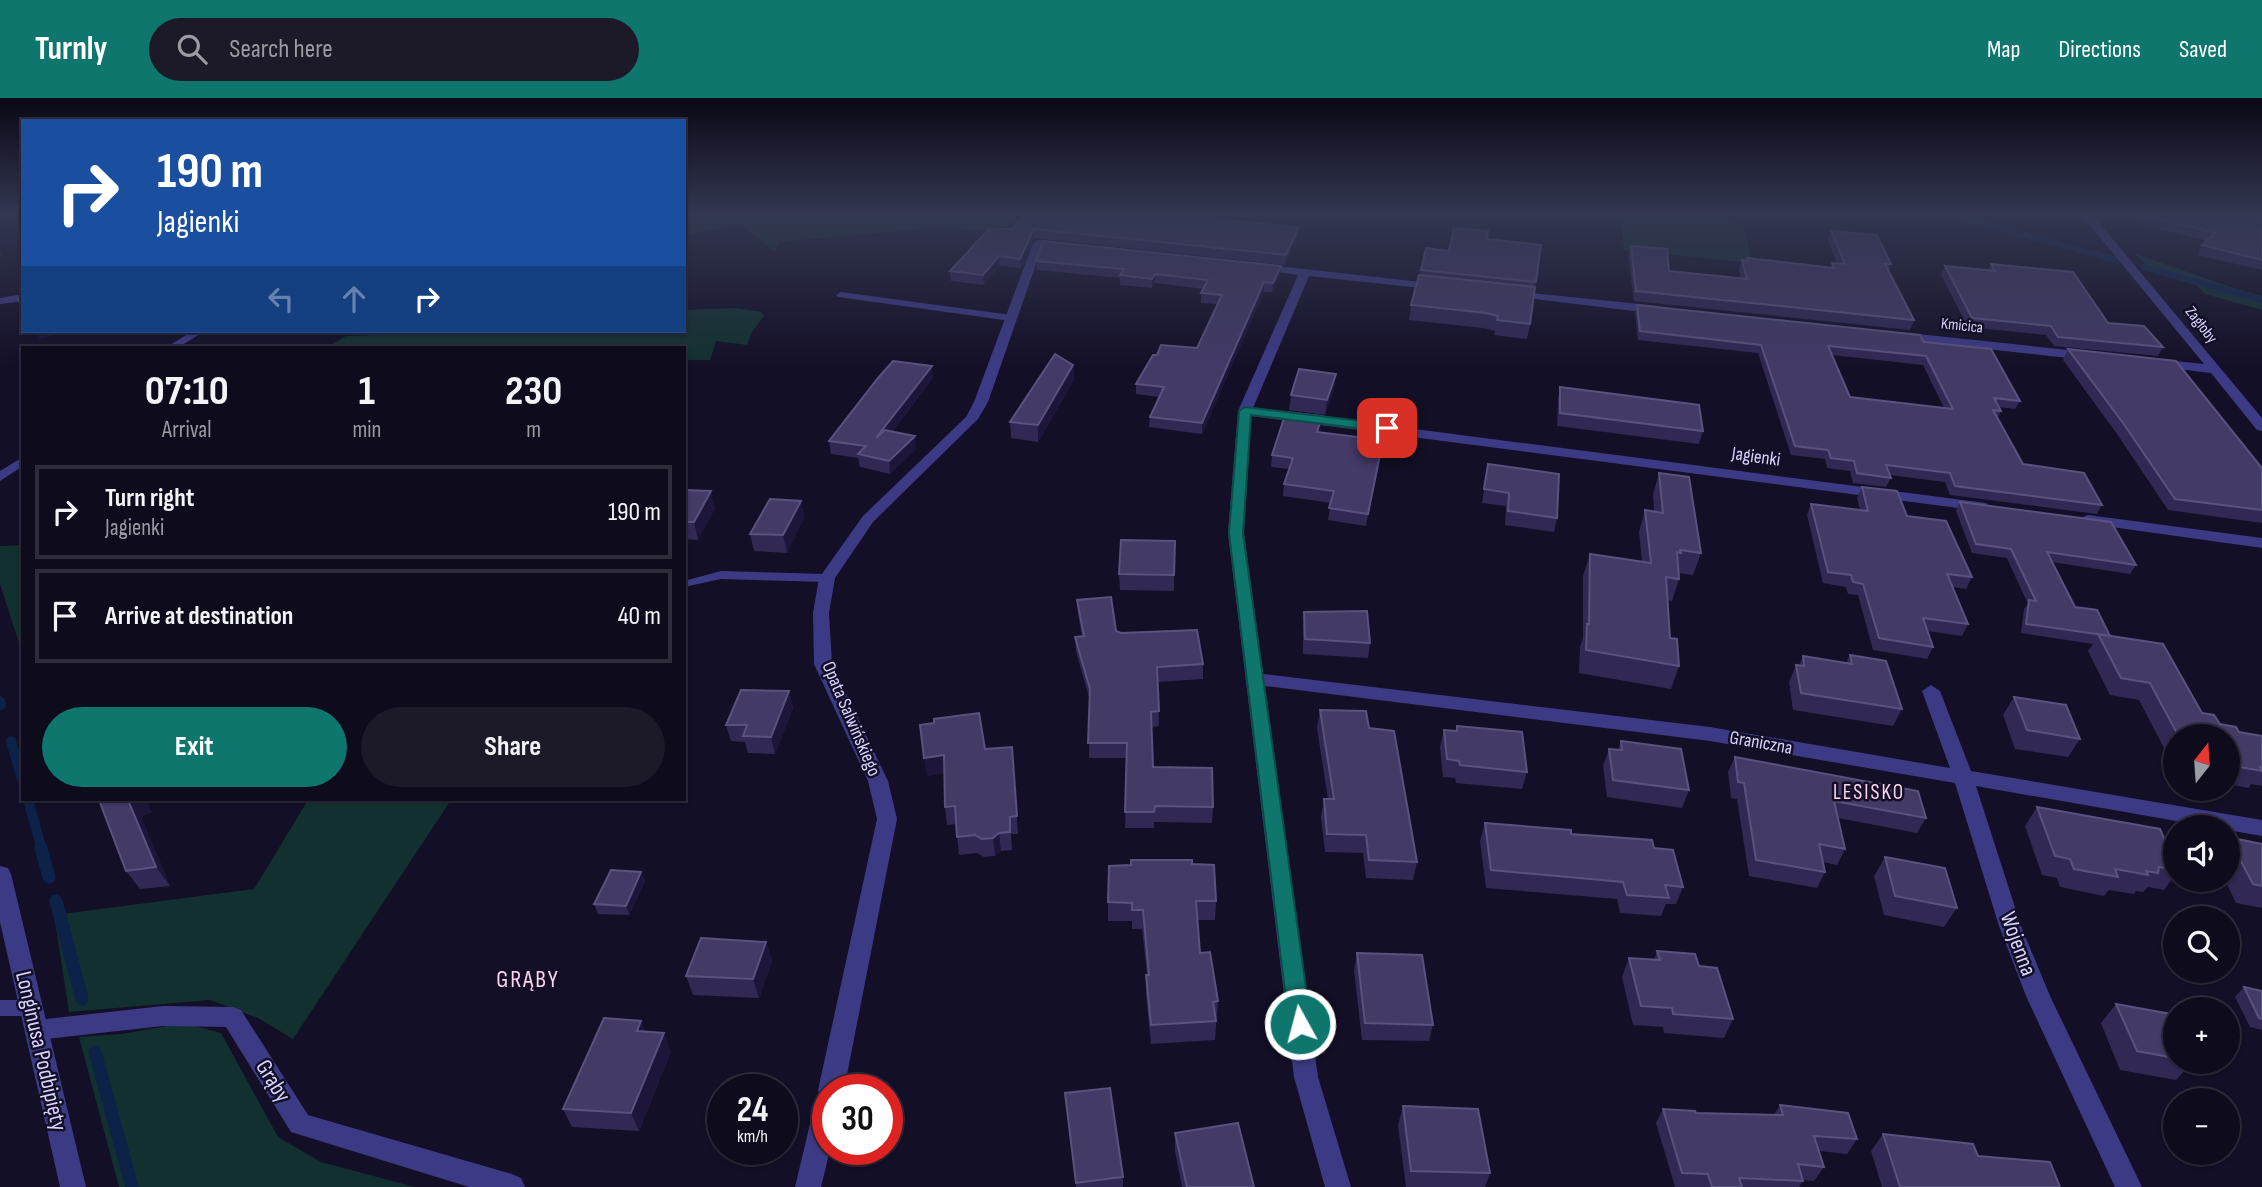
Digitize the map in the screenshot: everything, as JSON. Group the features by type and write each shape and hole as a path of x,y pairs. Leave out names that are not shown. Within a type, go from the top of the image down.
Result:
{"street":[{"name":"Opata Salwińskiego","path":"834,1074 887,819 878,781 823,664 821,613 827,578 867,519 971,419 981,402 1031,264"},
{"name":"Zagłoby","path":"2129,264 2262,427"},
{"path":"1252,266 1455,288"},
{"path":"1305,272 1245,411 1236,533 1306,1077 1338,1187"},
{"path":"1496,293 1674,312"},
{"path":"0,301 21,297"},
{"name":"Kmicica","path":"1892,335 2094,356"},
{"path":"2147,362 2214,369"},
{"name":"Jagienki","path":"1245,411 2001,509"},
{"path":"2070,518 2262,544"},
{"name":"Graniczna","path":"1256,679 1710,734 2262,828"},
{"name":"Wojenna","path":"1931,691 1964,779 2010,926 2038,996 2129,1187"},
{"name":"Longinusa Podbipięty","path":"0,874 73,1187"},
{"name":"Grąby","path":"34,1019 233,1017 300,1124 512,1187"},
{"path":"808,1187 813,1165"}],"lane":[{"path":"841,295 1011,318"},
{"path":"174,346 196,333"},
{"path":"0,477 21,461"},
{"path":"687,584 721,575 827,578"},
{"name":"Grąby","path":"0,1008 34,1019"}],"green space":[{"path":"2145,264 2165,264 2262,296 2262,310 2205,294 2196,285 2156,274"},
{"path":"736,308 761,312 764,316 752,332 747,345 716,341 710,360 686,360 686,346 329,346 346,336 429,333 686,333 686,310"},
{"path":"21,545 21,649 0,584 0,546"},
{"path":"307,801 450,801 293,1039 258,1018 210,1000 69,1012 54,915 254,889"},
{"path":"184,1023 221,1033 278,1137 321,1162 415,1187 119,1187 79,1037 122,1034"}],"building":[{"path":"957,264 992,264 983,275 950,271"},
{"path":"1067,264 1281,266 1273,283 1264,282 1202,423 1150,417 1164,387 1136,384 1161,345 1197,348 1222,295 1201,293 1208,280 1155,274 1152,279 1120,275 1124,269"},
{"path":"1422,264 1538,264 1536,282 1421,270"},
{"path":"1633,264 1668,264 1669,271 1747,279 1743,264 1798,264 1834,268 1832,264 1891,264 1885,264 1914,320 1636,291"},
{"path":"1991,264 2073,272 2108,323 2144,326 2163,347 2058,337 2051,326 1972,318 1945,266 1995,271"},
{"path":"1419,275 1535,287 1530,324 1497,320 1498,316 1486,313 1411,305"},
{"path":"1637,305 1920,335 1924,342 1991,349 2020,401 1994,398 2001,411 1993,410 2023,464 2084,473 2102,505 1955,486 1950,473 1886,465 1891,478 1857,473 1854,461 1831,458 1828,450 1795,446 1761,345 1640,331","holes":["1828,346 1926,356 1953,409 1850,397"]},
{"path":"2068,349 2176,361 2262,468 2262,510 2175,499"},
{"path":"1055,354 1073,365 1038,425 1010,422"},
{"path":"893,361 932,366 876,438 885,430 915,436 889,461 858,454 866,446 829,441 878,378"},
{"path":"1299,369 1336,374 1327,400 1291,395"},
{"path":"1560,387 1699,405 1703,431 1560,413"},
{"path":"1286,412 1322,416 1317,432 1383,440 1368,514 1329,508 1334,491 1284,484 1293,458 1272,455"},
{"path":"1488,464 1559,474 1557,518 1508,511 1509,493 1484,489"},
{"path":"1659,473 1689,477 1701,553 1680,550 1681,553 1677,552 1679,579 1666,577 1670,638 1677,639 1679,666 1586,650 1590,554 1651,563 1645,510 1663,513"},
{"path":"1862,487 1897,491 1907,516 1946,521 1972,577 1947,574 1968,624 1923,618 1933,647 1879,638 1863,584 1853,582 1851,575 1828,572 1811,504 1868,511"},
{"path":"686,490 711,491 694,522 686,522"},
{"path":"770,499 801,501 783,535 750,534"},
{"path":"1960,502 2111,522 2136,565 2047,552 2075,607 2097,610 2110,636 2026,624 2029,600 2036,601 2011,549 1976,544"},
{"path":"1121,540 1175,541 1174,575 1119,574"},
{"path":"1111,597 1116,631 1121,633 1197,630 1203,664 1157,667 1159,711 1151,712 1153,767 1212,768 1213,807 1155,806 1154,812 1125,812 1127,743 1088,743 1090,689 1075,637 1084,636 1077,600"},
{"path":"1367,611 1370,643 1305,639 1304,612"},
{"path":"2098,634 2163,644 2202,713 2214,715 2220,724 2172,724 2150,683 2121,678"},
{"path":"1850,655 1886,661 1902,709 1801,693 1796,665 1804,666 1803,656 1852,664"},
{"path":"741,690 789,691 771,737 743,736 747,725 726,725"},
{"path":"2014,697 2066,705 2080,739 2027,730"},
{"path":"1320,710 1366,711 1369,728 1394,731 1417,862 1369,860 1366,835 1327,834 1324,799 1334,799"},
{"path":"979,713 985,749 1012,747 1017,816 1010,817 1010,832 982,839 975,835 957,837 955,806 945,807 944,755 924,758 920,725 934,723 934,719"},
{"path":"1457,726 1522,732 1527,772 1460,765 1459,761 1447,759 1444,730 1457,731"},
{"path":"2240,732 2262,736 2262,771 2240,767"},
{"path":"1621,741 1681,749 1689,790 1613,780 1609,749 1622,750"},
{"path":"1735,757 1918,791 1926,818 1834,801 1845,849 1819,844 1825,872 1756,860 1744,783 1738,782"},
{"path":"99,801 128,801 156,867 126,871"},
{"path":"2037,807 2160,829 2163,836 2163,868 2159,867 2158,873 2146,871 2148,875 2115,869 2118,877 2074,869 2070,859 2055,856"},
{"path":"1485,823 1571,830 1571,834 1652,840 1654,848 1673,850 1683,887 1665,885 1669,898 1627,895 1623,882 1491,870"},
{"path":"2240,839 2262,844 2262,886 2253,884 2240,860"},
{"path":"1885,857 1945,868 1957,908 1895,896"},
{"path":"1131,860 1192,860 1192,864 1214,865 1216,901 1196,901 1200,953 1210,952 1218,1001 1213,1002 1216,1021 1151,1025 1143,910 1132,910 1132,903 1108,902 1109,866 1131,865"},
{"path":"611,870 641,872 626,906 594,904"},
{"path":"701,938 766,942 753,979 686,976"},
{"path":"1657,951 1695,954 1699,966 1717,968 1733,1019 1673,1014 1672,1008 1641,1006 1629,958 1660,960"},
{"path":"1357,953 1422,955 1433,1025 1365,1023"},
{"path":"2244,987 2262,991 2262,1019 2259,1018"},
{"path":"2116,1004 2163,1013 2163,1056 2137,1051"},
{"path":"604,1018 641,1021 637,1031 664,1033 631,1113 563,1109"},
{"path":"1110,1088 1123,1177 1076,1183 1065,1093"},
{"path":"1780,1105 1848,1113 1857,1139 1814,1136 1824,1167 1798,1164 1803,1181 1739,1178 1742,1187 1712,1187 1708,1174 1682,1173 1663,1109 1696,1113 1783,1115"},
{"path":"1403,1106 1478,1109 1490,1173 1411,1171"},
{"path":"1238,1123 1254,1187 1187,1187 1175,1133"},
{"path":"1883,1134 1973,1144 1978,1156 2050,1162 2060,1187 1900,1187"}],"waterway":[{"path":"2144,267 2262,300"},
{"path":"0,701 1,705"},
{"path":"11,741 21,776"},
{"path":"28,801 42,850"},
{"path":"41,848 49,877"},
{"path":"56,901 82,999"},
{"path":"95,1052 132,1187"}],"district":[{"name":"LESISKO","path":"1869,792"},
{"name":"GRĄBY","path":"528,979"}],"route":[{"path":"1300,1024 1236,533 1245,411 1387,428"}]}
